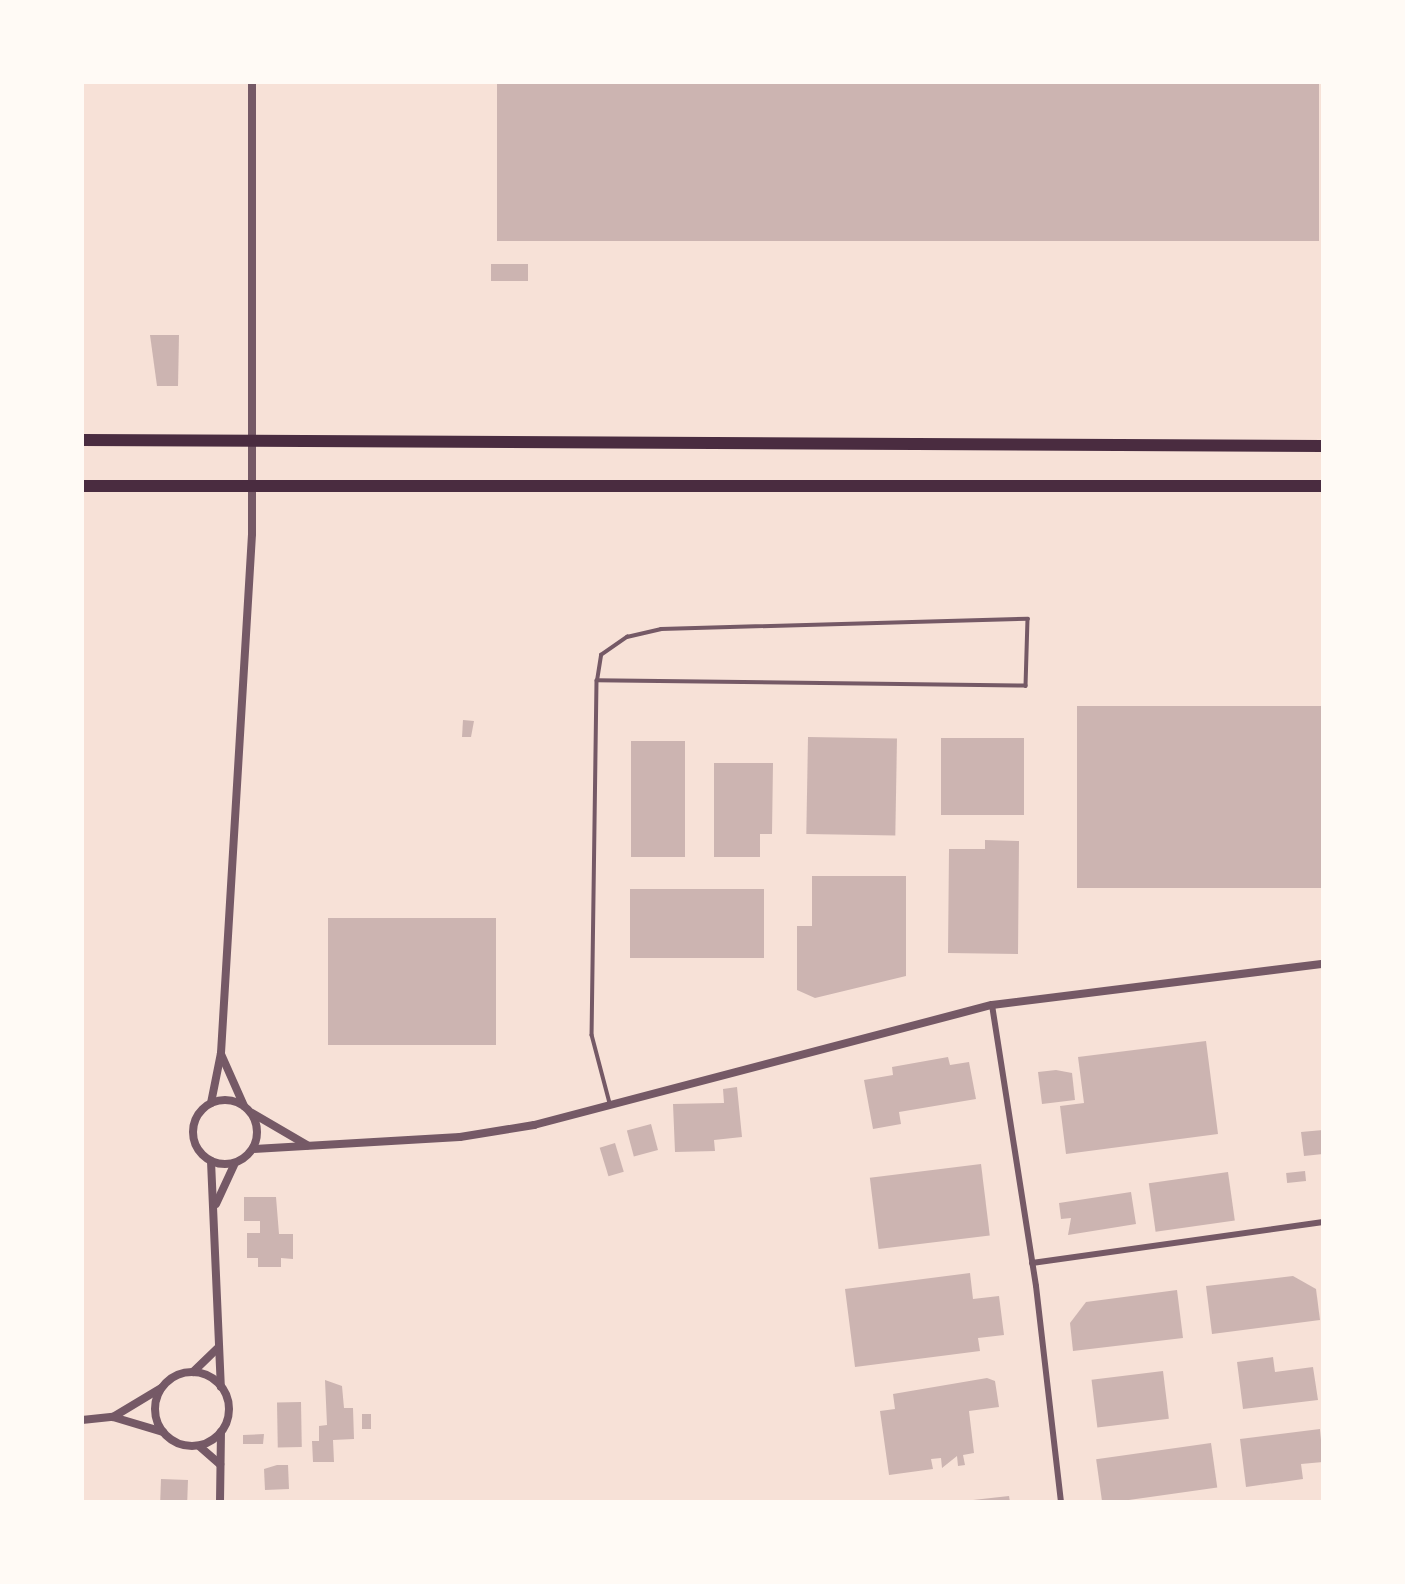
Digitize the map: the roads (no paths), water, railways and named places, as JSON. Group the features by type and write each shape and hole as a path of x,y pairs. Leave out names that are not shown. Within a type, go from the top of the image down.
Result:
{"highway":[{"path":"82,440 1323,446"},
{"path":"82,486 1323,486"}],"street":[{"path":"220,1502 221,1432 229,1409 222,1387 218,1348 215,1207 211,1161 193,1137 197,1117 211,1103 221,1053 252,534 252,82"},
{"path":"215,1207 235,1163 253,1149 460,1137 610,1103 992,1005 1323,964"},
{"path":"992,1005 1032,1264 1061,1502"},
{"path":"221,1053 244,1106 307,1145"},
{"path":"211,1103 244,1106"},
{"path":"252,1113 258,1131 253,1149"},
{"path":"211,1161 235,1163"},
{"path":"1032,1264 1323,1222"},
{"path":"113,1417 193,1372 218,1348"},
{"path":"193,1372 222,1387"},
{"path":"161,1388 155,1410 163,1432"},
{"path":"82,1420 113,1417 163,1432 179,1444 199,1446 220,1464"},
{"path":"199,1446 221,1432"}],"lane":[{"path":"597,681 1026,686 1028,619 661,629 627,637 601,655 597,681 592,1035 610,1103"}]}
